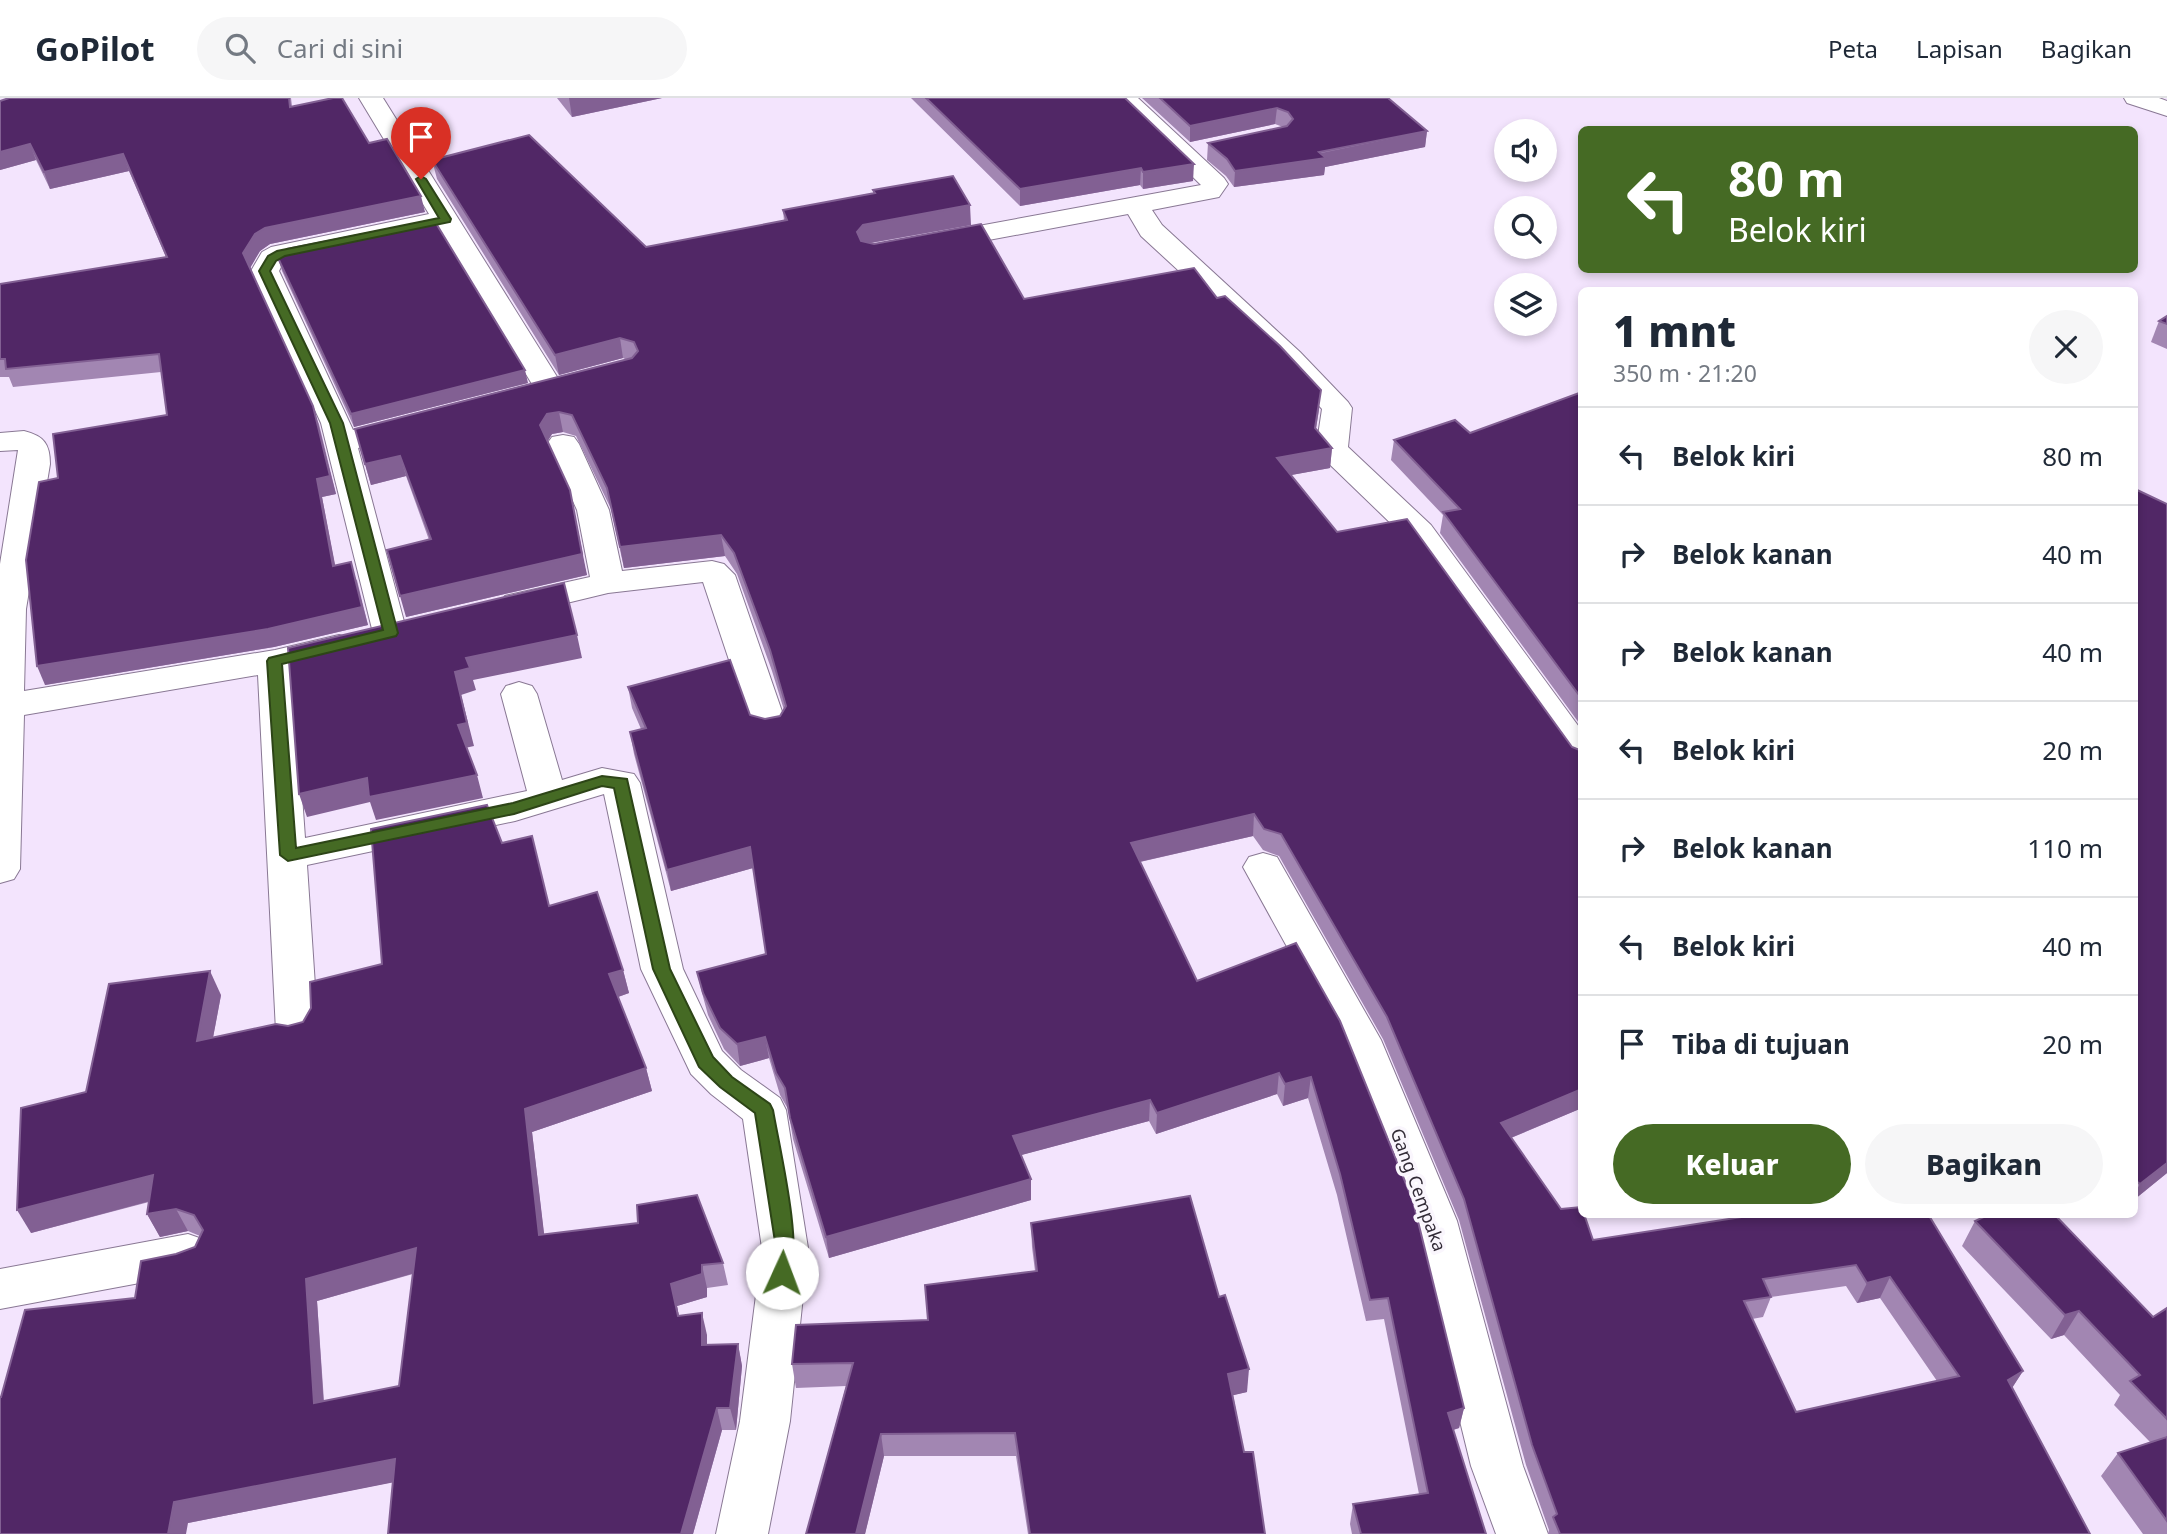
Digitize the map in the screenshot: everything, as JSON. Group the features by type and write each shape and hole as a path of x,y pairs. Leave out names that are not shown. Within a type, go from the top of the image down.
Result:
{"street":[{"path":"371,98 549,388"},
{"path":"915,246 1214,189 1215,184 1196,151 1124,98"},
{"path":"2136,98 2167,109"},
{"path":"1136,205 1151,230 1290,358 1337,408 1332,449 1419,532 1578,752"},
{"path":"3,706 275,661 404,630 336,423 265,271 266,265 281,253 446,219"},
{"path":"341,443 432,419"},
{"path":"0,442 24,440 34,447 34,464 9,609 3,706 0,869"},
{"path":"563,444 593,510 608,583"},
{"path":"486,611 608,583 712,571 718,575 769,726"},
{"path":"275,661 297,1031"},
{"path":"519,694 548,798"},
{"path":"288,855 514,808 602,781 621,783 662,969 706,1062 726,1082 764,1110 785,1248 765,1421 742,1534"},
{"name":"Gang Cempaka","path":"1263,867 1360,1040 1434,1221 1497,1466 1522,1534"},
{"path":"1,1287 188,1254"}],"building":[{"path":"9,98 289,98 290,107 342,98 369,143 387,139 421,196 265,228 255,234 243,253 313,406 330,476 317,479 333,566 351,562 362,607 268,629 37,666 26,560 39,482 58,478 53,434 167,415 159,354 6,369 5,359 0,359 0,284 167,257 123,154 44,172 30,144 0,152 0,101"},
{"path":"926,98 1125,98 1194,164 1143,172 1141,168 1020,189"},
{"path":"1160,98 1388,98 1427,131 1319,152 1326,158 1235,171 1227,159 1208,143 1287,126 1293,119 1288,112 1277,108 1190,126"},
{"path":"529,135 646,247 787,220 783,210 953,176 970,205 863,225 857,232 861,241 874,244 981,224 1024,299 1194,268 1217,298 1225,296 1280,346 1321,390 1315,428 1332,448 1277,458 1337,532 1407,519 1572,747 1578,749 1578,1091 1501,1123 1561,1209 1578,1207 1578,1218 1585,1218 1593,1240 1736,1218 1930,1218 2023,1371 2008,1380 2090,1534 1560,1534 1553,1517 1557,1514 1532,1445 1464,1199 1387,1017 1281,834 1264,829 1254,814 1131,843 1197,981 1296,943 1340,1021 1413,1201 1464,1408 1448,1413 1486,1534 1361,1534 1353,1504 1428,1493 1388,1298 1370,1300 1340,1174 1311,1077 1285,1084 1279,1073 1157,1113 1150,1100 1013,1136 1031,1179 826,1237 790,1118 785,1088 776,1073 765,1037 737,1044 720,1028 703,993 697,972 766,954 750,847 667,870 630,732 646,728 628,687 730,660 750,715 765,719 780,716 786,706 770,650 734,553 721,535 620,547 607,488 572,415 559,412 547,414 540,425 570,490 582,554 400,596 387,550 431,539 400,456 365,464 355,429 632,358 638,351 634,342 620,338 555,355 432,160","holes":["1856,1265 1867,1283 1890,1277 1959,1376 1796,1412 1744,1301 1771,1297 1763,1279"]},
{"path":"434,220 525,370 351,414 278,258 287,249"},
{"path":"2167,316 2167,324 2159,321"},
{"path":"1578,393 1578,694 1443,512 1460,509 1394,440 1455,420 1470,433"},
{"path":"2138,490 2167,504 2167,1163 2140,1184"},
{"path":"564,583 577,635 466,658 470,668 455,672 467,723 458,725 477,775 369,797 367,778 299,794 288,648"},
{"path":"487,805 502,843 532,836 549,906 597,892 623,970 609,974 646,1068 525,1109 539,1235 638,1223 637,1205 697,1195 723,1263 702,1265 702,1274 671,1284 678,1316 702,1313 702,1345 738,1344 730,1408 717,1408 681,1534 388,1534 395,1459 174,1502 168,1534 0,1534 0,1397 25,1310 135,1298 141,1261 195,1247 203,1230 194,1215 176,1209 147,1214 153,1175 17,1210 21,1108 86,1092 109,984 210,971 197,1041 276,1024 288,1026 303,1022 311,1008 310,982 382,964 371,829","holes":["416,1248 399,1386 314,1403 306,1279"]},
{"path":"1190,1196 1219,1297 1225,1295 1249,1369 1228,1374 1244,1452 1253,1452 1265,1534 1030,1534 1015,1433 881,1434 856,1534 806,1534 853,1363 792,1364 796,1325 928,1320 925,1285 1037,1271 1031,1223"},
{"path":"1981,1218 2058,1218 2153,1317 2167,1308 2167,1419 2130,1381 2140,1375 2079,1311 2065,1315 1975,1221"},
{"path":"2167,1437 2167,1521 2118,1453"}],"route":[{"path":"421,179 446,219 281,253 266,265 265,271 336,423 390,633 275,661 288,855 514,808 602,781 621,783 647,891 662,969 706,1062 726,1082 764,1110 785,1248 782,1273"}]}
